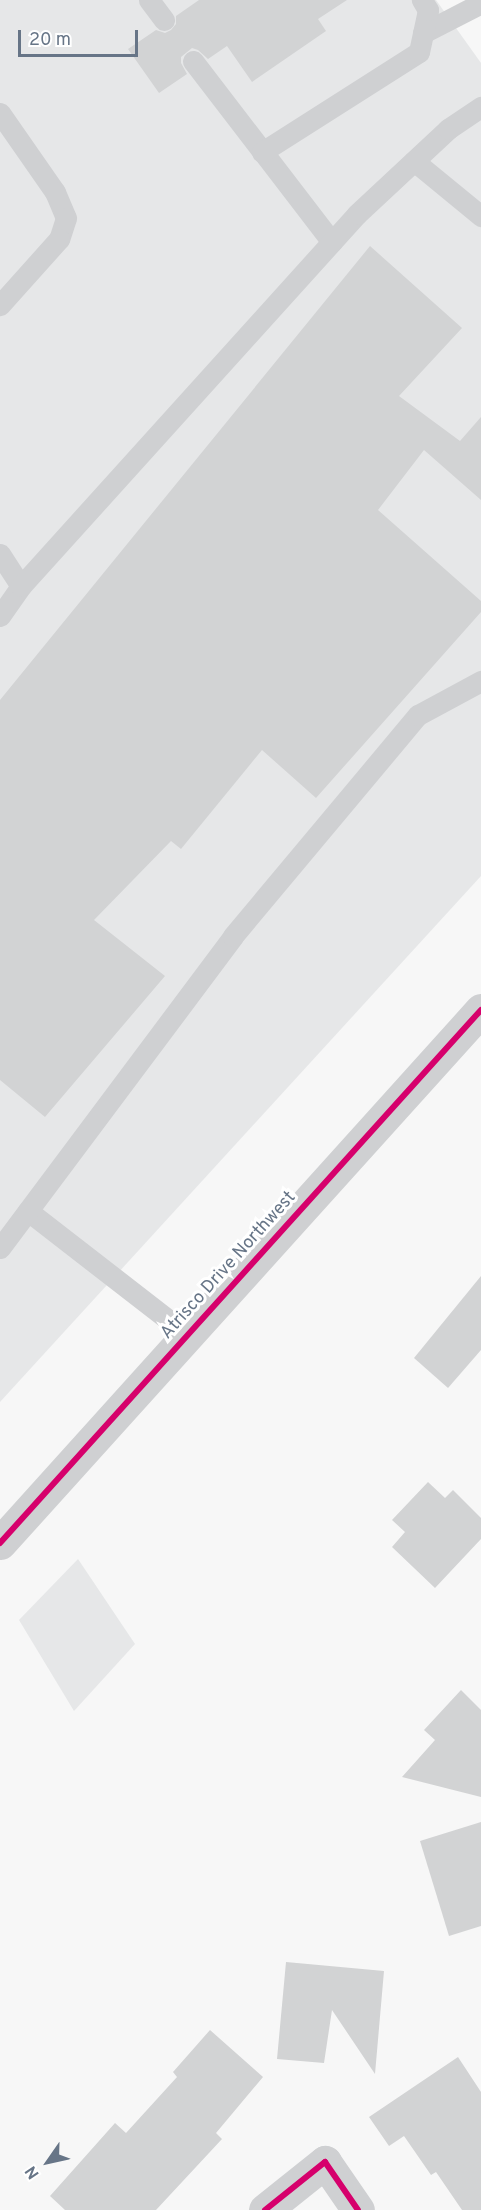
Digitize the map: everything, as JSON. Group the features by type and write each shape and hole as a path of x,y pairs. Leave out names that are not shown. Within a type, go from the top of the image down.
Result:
{"street":[{"name":"Atrisco Drive Northwest","path":"0,1543 481,1010"},
{"path":"265,2210 325,2162 357,2210"}],"lane":[{"path":"149,0 164,20"},
{"path":"262,152 419,52 428,10 422,0"},
{"path":"423,33 481,3"},
{"path":"193,61 332,242"},
{"path":"0,616 21,586 357,214 448,129 481,107"},
{"path":"0,113 55,192 66,218 59,239 0,305"},
{"path":"414,161 481,216"},
{"path":"0,554 21,586"},
{"path":"0,1248 233,936 411,723 418,715 481,681"},
{"path":"28,1211 188,1335"}],"shaded area":[{"path":"0,0 436,0 481,63 481,876 0,1402"},
{"path":"78,1559 135,1644 74,1711 19,1620"}],"building":[{"path":"199,0 347,0 318,19 326,31 252,82 227,46 208,59 192,48 181,57 181,63 187,74 159,93 128,49 156,30 165,33 171,30 176,24 176,16"},
{"path":"370,246 462,328 399,396 460,441 481,417 481,500 424,450 378,510 481,601 481,612 316,798 262,750 181,849 171,841 94,920 165,976 45,1117 0,1080 0,700"},
{"path":"481,1276 481,1350 448,1388 414,1358"},
{"path":"428,1482 445,1498 453,1490 481,1518 481,1539 435,1588 392,1547 405,1532 392,1520"},
{"path":"461,1690 481,1710 481,1797 402,1777 435,1740 424,1730"},
{"path":"481,1822 481,1926 449,1936 420,1841"},
{"path":"286,1962 384,1971 375,2074 332,2010 324,2063 277,2059"},
{"path":"210,2030 263,2077 216,2133 222,2139 156,2210 65,2210 50,2196 115,2123 126,2133 177,2077 173,2072"},
{"path":"458,2057 481,2092 481,2210 462,2210 436,2172 431,2175 404,2136 389,2146 369,2117"}],"cycle path":[{"path":"0,1543 481,1010"},
{"path":"265,2210 325,2162 358,2210"}]}
